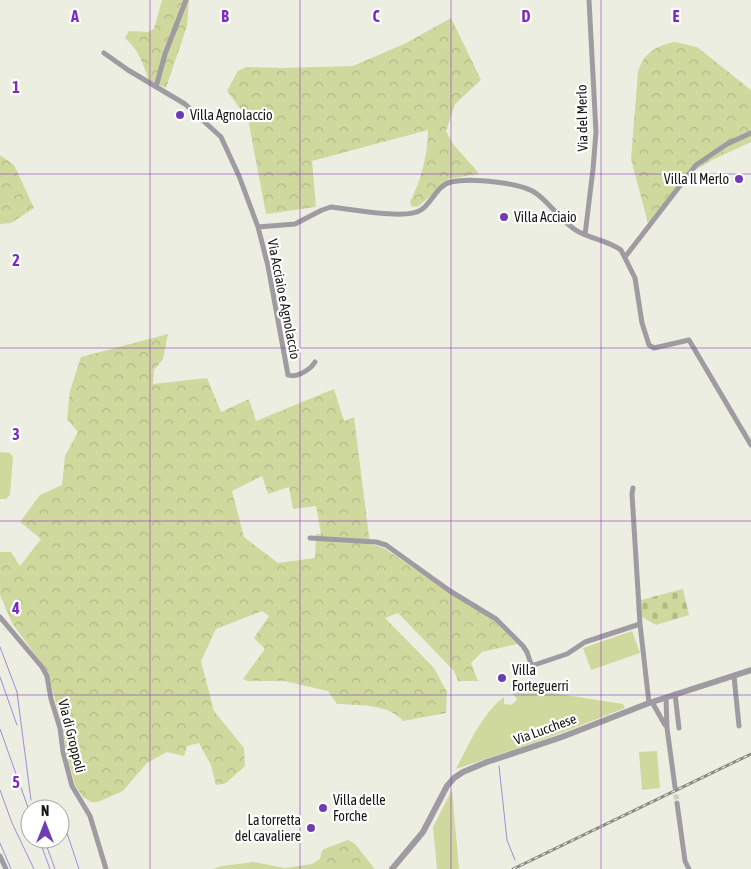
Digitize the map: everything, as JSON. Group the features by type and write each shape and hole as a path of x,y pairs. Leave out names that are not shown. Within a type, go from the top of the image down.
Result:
{"street":[{"path":"156,87 165,54 186,0"},
{"name":"Via del Merlo","path":"586,235 596,132 590,0"},
{"name":"Via Acciaio e Agnolaccio","path":"104,53 128,70 185,104 221,137 239,176 258,227 268,266 288,375 298,375 310,369 315,362"},
{"path":"751,133 727,144 696,165 625,257 635,278 644,334 649,346 654,348 689,340 751,445"},
{"name":"Via Acciaio e Agnolaccio","path":"258,227 295,224 322,210 331,208 411,214 424,208 446,184 480,181 527,188 537,194 572,228 618,248 625,257"},
{"path":"633,488 640,624 650,702 667,728"},
{"path":"310,538 376,542 386,545 450,591 496,619 523,646 531,664 534,665 567,654 585,642 640,624"},
{"name":"Via di Groppoli","path":"0,617 44,670 60,728 63,752 72,786 90,816 106,869"},
{"name":"Via Lucchese","path":"392,869 423,832 444,790 456,776 471,768 562,737 650,702 751,670"},
{"path":"734,676 739,726"},
{"path":"675,694 679,728"},
{"path":"666,697 667,728 675,787"},
{"path":"677,803 685,861 689,869"},
{"path":"0,856 6,869"},
{"path":"682,869 685,861"}],"green space":[{"path":"162,0 189,0 187,26 166,88 148,79 140,57 125,38 129,31 148,32 154,29"},
{"path":"451,18 481,80 455,104 446,131 453,144 478,174 449,179 419,206 412,207 410,202 423,167 427,149 428,130 312,161 316,207 266,214 248,119 227,91 238,71 246,67 353,66 406,43"},
{"path":"675,42 697,47 751,90 751,142 712,160 687,175 648,223 631,159 638,72 647,55 657,48"},
{"path":"0,155 14,165 34,208 11,223 0,224"},
{"path":"168,334 163,359 154,370 153,384 207,378 221,412 249,399 256,421 334,389 344,421 354,417 370,544 384,548 490,617 517,644 482,652 471,663 478,681 458,681 454,671 398,613 385,618 434,668 447,692 446,713 403,721 397,715 381,708 337,704 328,691 284,681 247,681 243,679 265,649 254,638 269,616 262,611 216,629 201,661 214,711 244,748 245,766 226,783 216,785 211,765 199,743 187,746 184,756 167,752 147,763 123,791 98,802 91,802 83,797 75,785 48,672 12,623 0,595 0,552 11,552 20,566 41,539 20,522 40,495 62,485 65,456 78,432 67,419 70,391 81,357","holes":["262,476 268,494 289,487 293,509 316,506 321,534 316,534 315,558 278,563 244,537 232,491"]},
{"path":"0,452 10,453 13,457 10,495 6,499 0,499"},
{"path":"683,589 689,615 656,625 642,617 641,600"},
{"path":"632,631 640,653 591,670 583,648"},
{"path":"533,690 623,704 625,708 556,735 456,769 483,720 496,703 504,697 504,704 511,705 517,700 511,694"},
{"path":"657,751 660,788 642,790 639,752"},
{"path":"452,790 459,869 437,869 433,827"},
{"path":"348,840 355,844 375,869 212,869 254,862 285,868 312,864 320,859 324,849"}],"waterway":[{"path":"0,647 17,692 31,799"},
{"path":"0,677 17,725"},
{"path":"0,729 25,799"},
{"path":"499,766 507,840 515,860"},
{"path":"0,790 12,823 34,869"},
{"path":"70,842 79,869"},
{"path":"0,843 11,869"},
{"path":"43,849 50,869"},
{"path":"48,849 55,869"}],"tunnel":[{"path":"675,787 677,803"}],"railway":[{"path":"513,869 751,754"}],"place":[{"name":"Villa Agnolaccio","path":"180,115"},
{"name":"Villa Il Merlo","path":"739,179"},
{"name":"Villa Acciaio","path":"504,217"},
{"name":"Villa Forteguerri","path":"502,678"},
{"name":"Villa delle Forche","path":"323,808"},
{"name":"La torretta del cavaliere","path":"311,828"}]}
